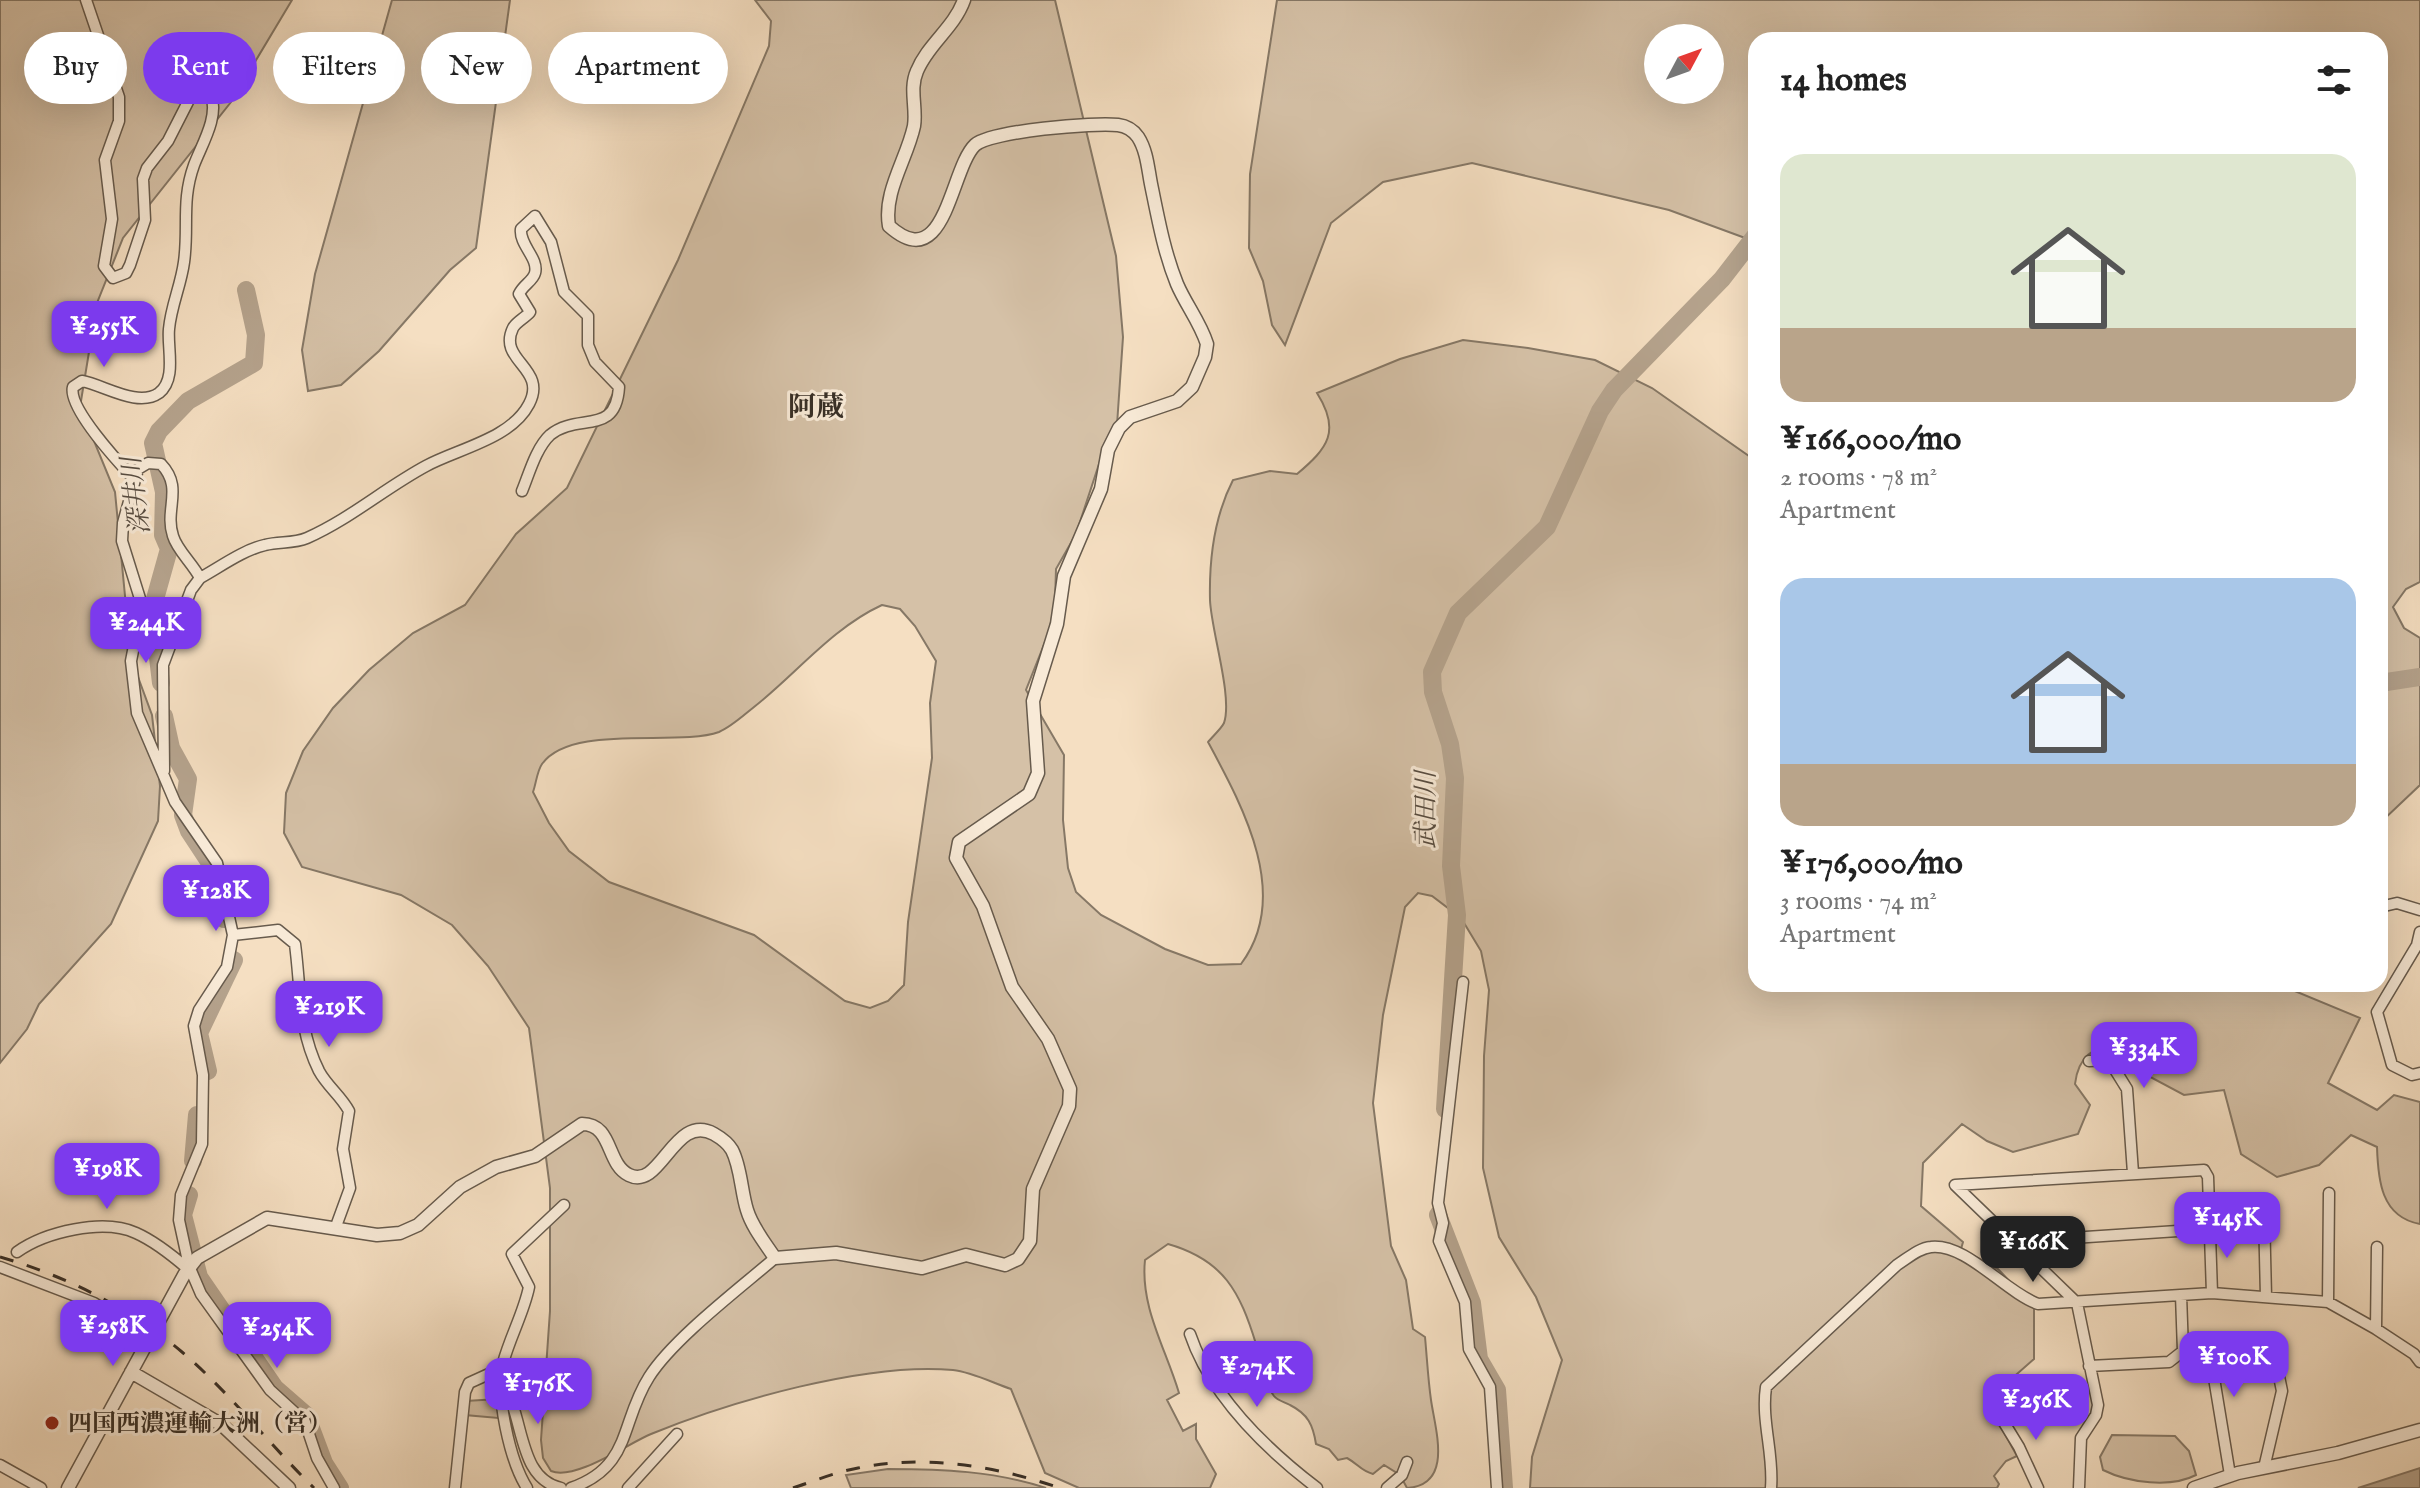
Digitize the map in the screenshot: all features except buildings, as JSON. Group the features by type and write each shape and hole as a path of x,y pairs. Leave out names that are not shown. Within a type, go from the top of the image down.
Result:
{"street":[{"path":"86,0 119,97 119,121 105,160 112,219 104,266 113,278 126,273 145,220 143,179 147,168 168,141 193,92 201,89 211,95 214,102 210,125 184,199 184,263 169,329 170,365 164,388 156,395 143,399 82,381 73,387 71,394 77,409 134,479"},
{"path":"571,1488 605,1471 618,1455 637,1399 650,1376 672,1349 775,1258 836,1253 922,1268 966,1255 1005,1265 1018,1259 1027,1248 1033,1189 1069,1106 1070,1089 1048,1039 1012,987 983,906 956,858 959,842 1029,794 1038,773 1033,701 1057,624 1064,576 1101,489 1114,439 1130,417 1177,401 1192,387 1205,357 1203,332 1185,302 1168,260 1145,154 1130,129 1114,125 990,137 975,146 964,162 936,228 924,237 911,238 889,226 888,201 899,177 915,123 915,74 921,61 957,19 964,0"},
{"path":"164,774 163,665 191,590 200,578 262,545 308,538 377,500 425,466 491,436 529,405 534,381 530,372 516,360 511,333 530,312 519,294 535,275 536,267 520,239 521,229 535,216 551,242 564,292 588,316 588,345 595,362 619,387 618,406 613,412 552,433 543,443 522,491"},
{"path":"200,578 173,539 170,523 174,484 161,464 148,463 138,469 134,479 122,541 142,605 133,637 137,713 175,802 217,863 233,935 227,967 199,1010 194,1026 203,1075 202,1144 181,1195 179,1220 192,1264 216,1318 270,1390 305,1422 317,1458 334,1488"},
{"path":"2388,905 2397,903 2420,910"},
{"path":"233,935 278,930 295,944 298,1000 304,1029 320,1073 344,1102 350,1119 343,1149 349,1199 335,1229"},
{"path":"2420,932 2417,945 2377,1012 2392,1065 2412,1075 2420,1073"},
{"path":"1463,982 1438,1203 1443,1223 1439,1241 1465,1302 1469,1349 1490,1387 1497,1488"},
{"path":"2089,1061 2109,1060 2127,1089 2133,1173"},
{"path":"68,1488 192,1264 267,1218 377,1235 400,1233 418,1225 460,1187 496,1167 535,1156 582,1124 592,1124 603,1133 618,1164 628,1175 638,1177 648,1175 680,1139 693,1131 707,1130 722,1138 732,1151 748,1213 775,1258"},
{"path":"2079,1488 2081,1438 2096,1415 2098,1405 2077,1303 1955,1185 2204,1170 2208,1177 2212,1293"},
{"path":"2328,1302 2329,1193"},
{"path":"527,1488 517,1472 509,1445 501,1383 502,1368 529,1287 512,1254 564,1205"},
{"path":"2264,1213 2266,1297"},
{"path":"17,1252 48,1234 123,1229 192,1264"},
{"path":"2011,1242 2208,1229"},
{"path":"1771,1488 1771,1443 1764,1407 1766,1387 1897,1265 1921,1249 1941,1247 1959,1254 2022,1298 2038,1304 2212,1293 2328,1302 2376,1329 2414,1354 2420,1362"},
{"path":"2376,1329 2377,1247"},
{"path":"0,1267 94,1303 150,1338"},
{"path":"2089,1366 2169,1362 2176,1357 2183,1351 2181,1295"},
{"path":"1190,1334 1197,1354 1235,1411 1317,1488"},
{"path":"2264,1468 2282,1391 2273,1347"},
{"path":"455,1488 465,1392 469,1383 502,1368"},
{"path":"2190,1369 2213,1372 2230,1475"},
{"path":"131,1372 222,1425 289,1488"},
{"path":"501,1383 510,1396 533,1471 547,1485 561,1488"},
{"path":"1997,1411 2019,1447 2038,1488"},
{"path":"2194,1488 2230,1475 2420,1430"},
{"path":"628,1488 677,1434"},
{"path":"1387,1488 1402,1475 1407,1462"},
{"path":"0,1465 41,1488"}],"shaded area":[{"path":"0,0 292,0 257,59 257,32 143,32 143,104 229,104 123,238 97,303 80,407 115,492 131,658 152,715 160,786 158,821 111,924 39,1004 27,1029 0,1063"},
{"path":"392,0 510,0 506,32 421,32 421,104 496,104 476,248 450,270 379,351 341,385 308,391 302,350 315,274 363,104 405,104 405,32 383,32"},
{"path":"755,0 1055,0 1116,256 1123,337 1117,425 1103,452 1076,534 1056,569 1055,602 1049,632 1026,690 1064,755 1063,820 1068,868 1076,892 1101,915 1165,949 1208,965 1241,964 1256,938 1262,910 1262,881 1257,852 1235,795 1208,742 1224,723 1226,711 1224,681 1211,613 1210,584 1217,523 1233,480 1270,471 1297,474 1317,456 1328,438 1328,418 1317,393 1400,359 1463,340 1595,360 1652,388 1748,455 1748,992 2297,992 2360,1018 2328,1083 2377,1110 2394,1095 2420,1102 2420,1224 2397,1214 2384,1195 2377,1147 2351,1135 2319,1165 2277,1177 2241,1154 2224,1090 2184,1095 2139,1071 2119,1043 2102,1047 2088,1054 2079,1067 2075,1084 2090,1105 2078,1134 2013,1152 1987,1141 1962,1124 1923,1163 1921,1206 1963,1242 1961,1249 1998,1269 2034,1307 2034,1359 2009,1381 1994,1381 1989,1405 2017,1456 2006,1461 1994,1476 1999,1484 1997,1488 1530,1488 1532,1457 1562,1360 1536,1297 1499,1237 1483,1168 1484,1056 1489,990 1481,951 1461,918 1432,896 1418,893 1405,907 1383,1015 1373,1103 1391,1246 1406,1280 1413,1329 1425,1337 1438,1454 1431,1477 1422,1485 1407,1488 1400,1475 1384,1465 1373,1474 1347,1458 1338,1460 1329,1449 1316,1444 1305,1416 1277,1399 1270,1390 1243,1309 1227,1280 1203,1259 1168,1244 1145,1260 1146,1294 1179,1393 1167,1400 1183,1431 1196,1424 1196,1439 1216,1474 1210,1488 1079,1488 1045,1473 1011,1389 960,1371 919,1369 841,1378 759,1397 683,1421 573,1471 551,1471 543,1458 541,1440 550,1311 550,1188 529,1028 488,966 452,925 401,895 302,867 284,833 286,793 303,751 333,708 369,670 413,633 465,605 516,534 567,488 678,260 769,46 771,21","holes":["882,605 900,609 915,626 936,661 930,703 932,758 908,922 904,985 888,1001 870,1008 845,1001 754,935 609,882 569,851 549,823 533,792 542,764 556,751 576,744 626,738 678,738 719,732 770,694 847,626"]},
{"path":"1277,0 2420,0 2420,582 2406,589 2393,607 2404,628 2420,638 2420,785 2388,815 2388,32 1748,32 1748,239 1669,210 1472,163 1383,182 1331,223 1285,345 1272,325 1263,281 1249,248 1250,174"},
{"path":"498,1399 498,1418 465,1415 466,1401"},
{"path":"2112,1435 2175,1436 2189,1451 2196,1475 2162,1483 2125,1478 2103,1470 2100,1457"},
{"path":"2420,1468 2420,1488 2358,1488"},
{"path":"888,1469 968,1472 1046,1488 851,1488 846,1475"}],"waterway":[{"name":"武田川","path":"1445,1109 1457,915 1451,866 1455,778 1450,744 1433,692 1432,672 1458,613 1547,527 1600,411 1614,390 1722,279 1748,245"},
{"name":"深井川","path":"161,683 157,649 148,624 169,549 163,535 164,492 153,443 159,431 188,401 254,363 256,335 246,290"},
{"path":"2388,682 2420,677"},
{"name":"深井川","path":"164,716 171,748 188,779 183,815 189,831 214,869 224,919"},
{"name":"深井川","path":"208,1071 199,1033 234,960"},
{"name":"深井川","path":"193,1161 197,1115"},
{"name":"深井川","path":"189,1195 183,1215 199,1277 275,1388 306,1415 324,1463 340,1488"},
{"name":"武田川","path":"1438,1215 1472,1303 1479,1359 1497,1390 1504,1488"}],"railway":[{"path":"0,1257 96,1295 162,1336 217,1384 314,1488"},
{"path":"793,1488 850,1470 910,1462 986,1468 1060,1488"}],"place":[{"name":"四国西濃運輸大洲（営）","path":"52,1423"}],"district":[{"name":"阿蔵","path":"816,406"}]}
